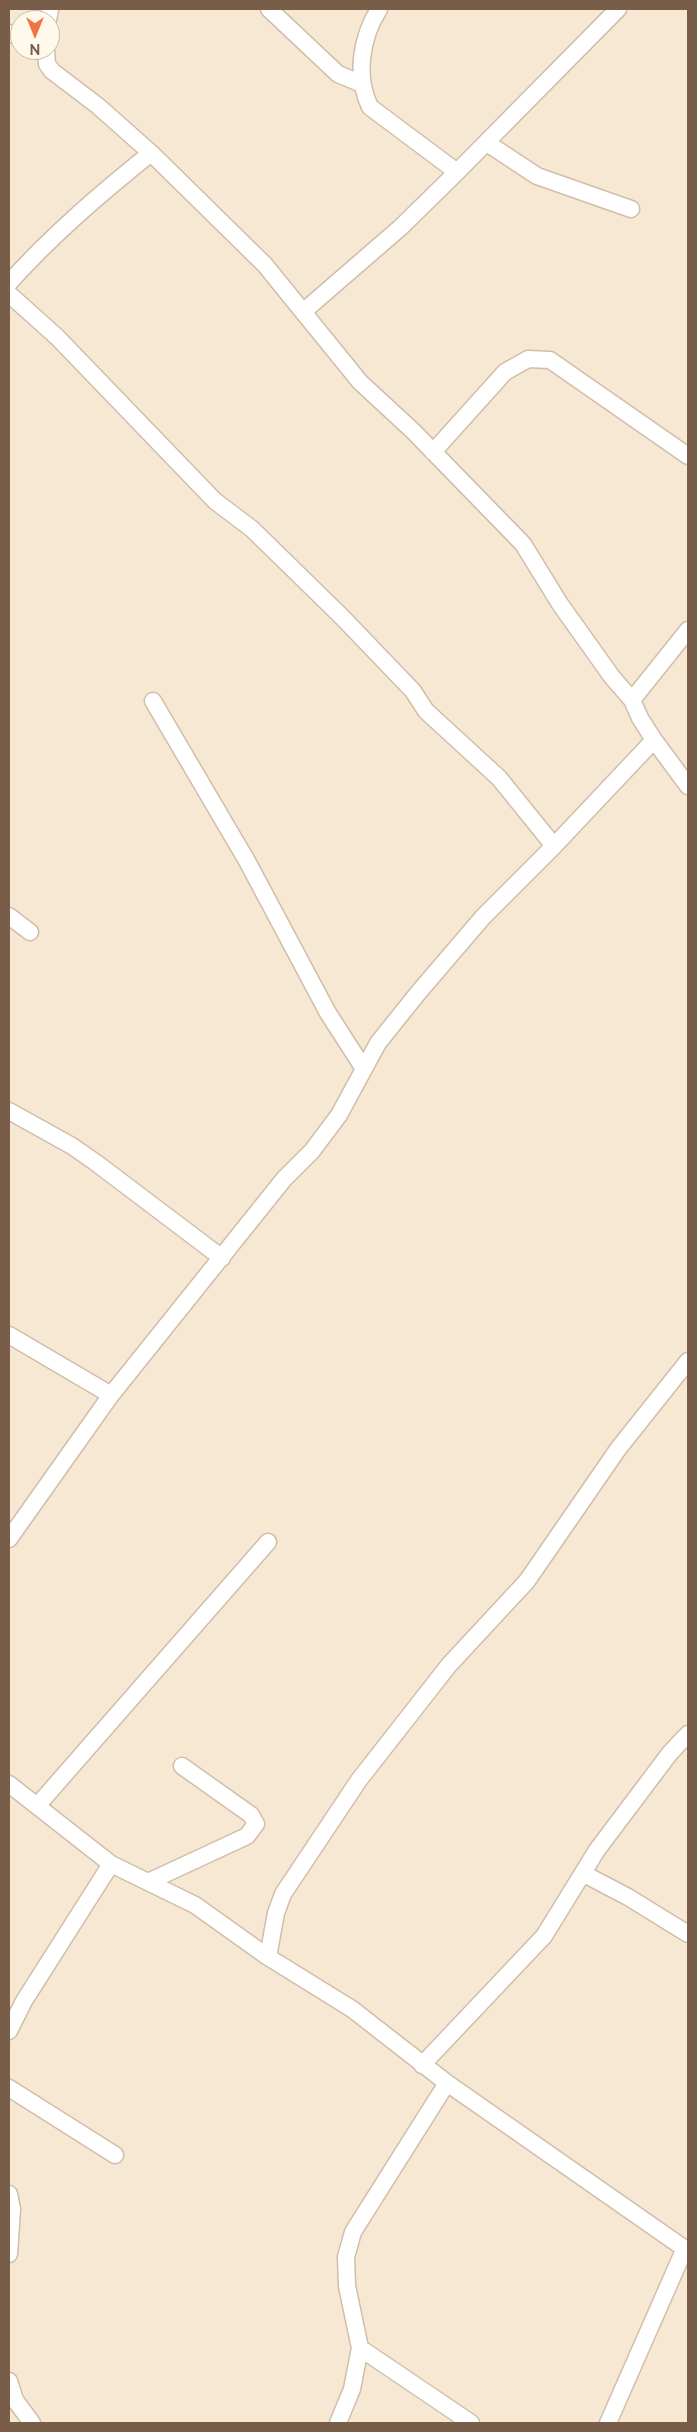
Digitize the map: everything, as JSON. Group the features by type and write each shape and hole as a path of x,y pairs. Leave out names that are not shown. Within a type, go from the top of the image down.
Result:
{"street":[{"path":"269,9 338,74 362,84"},
{"path":"379,9 370,28 363,53 362,84 370,107 458,172"},
{"path":"304,311 401,226 458,172 618,9"},
{"path":"46,60 46,64 52,71 98,106 151,153 265,265 360,382 433,452 523,544 560,604 612,677 632,700 640,718 654,740 688,786"},
{"path":"487,143 537,176 631,209"},
{"path":"9,283 43,244 151,153"},
{"path":"9,294 56,337 215,501 252,529 342,617 413,691 426,711 499,778 554,846"},
{"path":"433,452 505,372 528,359 550,360 688,456"},
{"path":"632,700 688,630"},
{"path":"153,701 247,861 328,1013 364,1069"},
{"path":"9,1539 111,1395 284,1179 312,1151 339,1115 378,1043 424,986 484,917 654,740"},
{"path":"9,916 30,932"},
{"path":"9,1111 72,1146 222,1258"},
{"path":"9,1335 111,1395"},
{"path":"268,1957 276,1913 283,1894 359,1780 449,1665 527,1581 618,1449 688,1361"},
{"path":"37,1806 268,1542"},
{"path":"422,2065 544,1936 584,1874 597,1850 670,1753 688,1734"},
{"path":"148,1882 247,1836 256,1824 251,1815 182,1766"},
{"path":"9,1784 111,1864 196,1905 268,1957 352,2009 447,2083 686,2249 608,2423"},
{"path":"9,2031 24,2001 111,1864"},
{"path":"584,1874 628,1897 688,1934"},
{"path":"338,2423 352,2389 360,2348 347,2286 346,2257 353,2232 447,2083"},
{"path":"9,2088 115,2155"},
{"path":"9,2194 12,2209 9,2254"},
{"path":"360,2348 471,2423"},
{"path":"9,2380 15,2400 32,2423"}],"shaded area":[{"path":"9,9 688,9 688,2423 9,2423"}]}
